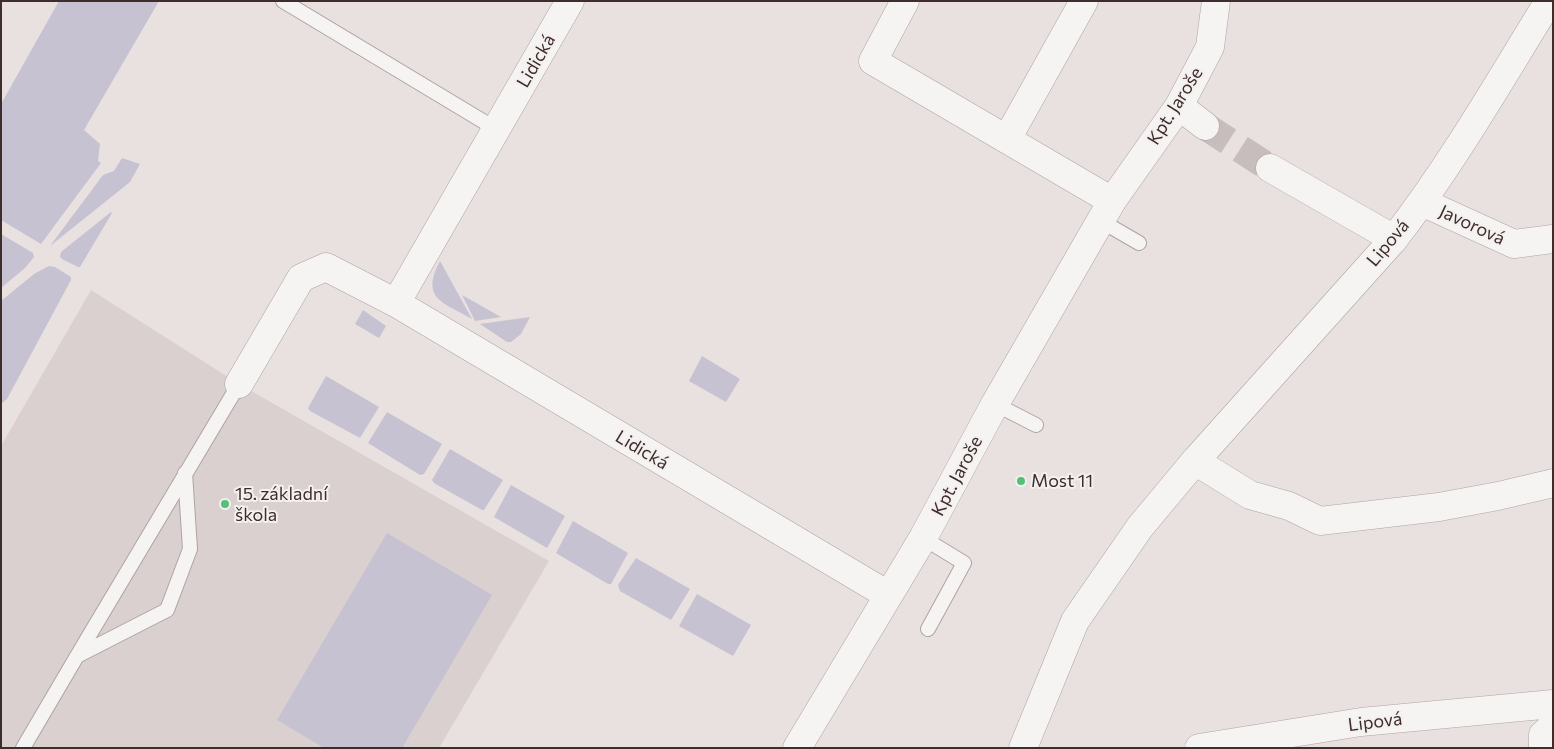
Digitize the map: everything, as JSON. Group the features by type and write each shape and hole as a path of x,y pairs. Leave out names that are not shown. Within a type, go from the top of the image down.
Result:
{"street":[{"name":"Lidická","path":"396,303 570,1"},
{"path":"905,1 873,61 1007,139 1107,211"},
{"path":"1007,139 1084,1"},
{"name":"Kpt. Jaroše","path":"797,748 923,538 995,404 1107,211 1179,106 1210,47 1216,1"},
{"name":"Lipová","path":"1024,748 1075,621 1140,527 1195,461 1394,239 1422,202 1470,130 1549,1"},
{"path":"1179,106 1205,126"},
{"path":"1270,168 1394,239"},
{"name":"Javorová","path":"1422,202 1514,244 1553,238"},
{"name":"Lidická","path":"239,384 301,278 326,267 396,303 888,595"},
{"path":"1195,461 1250,495 1289,506 1320,521 1439,507 1553,483"},
{"name":"Lipová","path":"1199,748 1360,722 1553,704"},
{"path":"1543,748 1543,735 1553,726"}],"lane":[{"path":"283,1 496,129"},
{"path":"1107,211 1139,243"},
{"path":"23,748 239,384"},
{"path":"995,404 1036,426"},
{"path":"77,656 167,610 190,549 185,473"},
{"path":"923,538 964,563 928,629"}],"shaded area":[{"path":"59,1 159,1 84,130 100,144 98,161 101,163 41,244 1,220 1,104"},
{"path":"122,158 140,164 130,182 50,246 103,175 114,171"},
{"path":"111,212 80,267 60,257 61,252"},
{"path":"1,234 33,253 34,257 25,268 1,288"},
{"path":"440,261 472,319 444,303 434,292 432,284"},
{"path":"49,266 55,267 71,277 71,280 7,399 1,404 1,301 34,274"},
{"name":"15. základní škola","path":"91,290 239,384 549,561 439,748 1,748 1,446"},
{"path":"462,295 501,317 475,321"},
{"path":"363,310 386,326 379,338 355,324"},
{"path":"530,317 521,334 511,342 507,342 480,324"},
{"path":"702,356 740,379 726,402 689,381"},
{"path":"326,376 379,407 360,438 310,411 308,408"},
{"path":"387,412 442,444 424,474 420,475 368,443"},
{"path":"450,449 503,480 484,510 434,483 432,480"},
{"path":"511,485 565,516 547,548 494,517"},
{"path":"573,521 628,553 611,584 556,553"},
{"path":"387,533 492,595 402,748 324,748 277,720"},
{"path":"636,558 690,589 671,620 620,591 618,585"},
{"path":"697,594 751,625 733,656 679,626"}],"tunnel":[{"path":"1205,126 1270,168"}],"place":[{"name":"Most 11","path":"1021,481"},
{"name":"15. základní škola","path":"225,504"}]}
